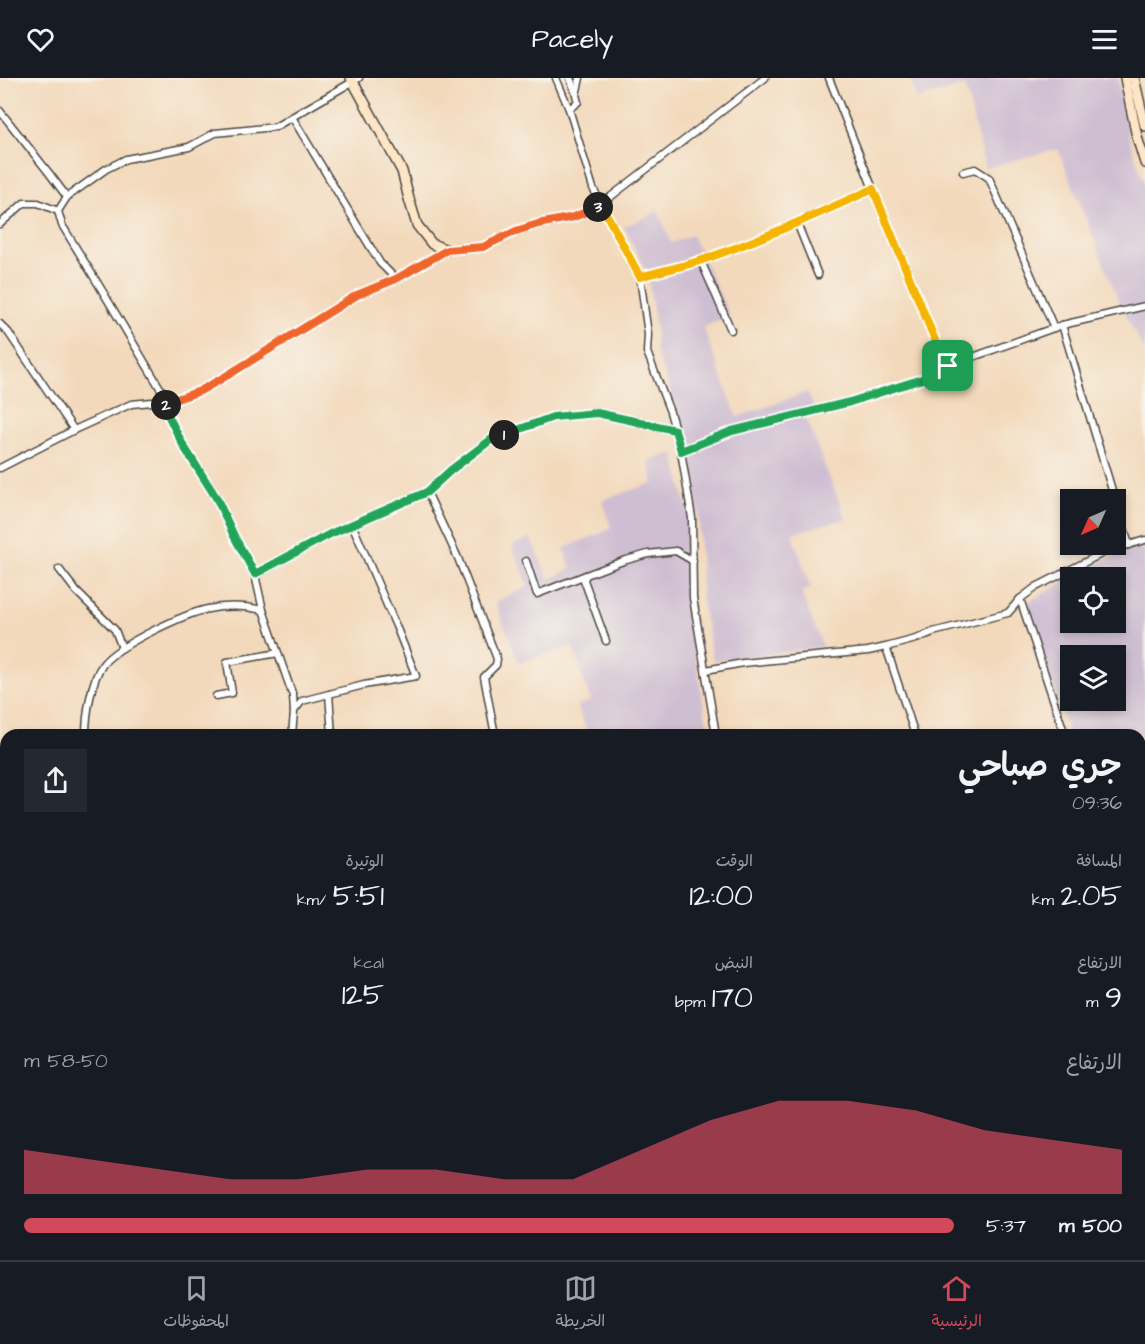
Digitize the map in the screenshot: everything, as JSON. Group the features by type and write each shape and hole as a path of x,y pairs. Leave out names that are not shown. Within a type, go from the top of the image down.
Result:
{"street":[{"path":"556,78 569,109 592,188 640,277 648,333 647,352 670,412 681,451 692,518 693,598 715,729"},
{"path":"569,109 578,102 570,78"},
{"path":"576,95 580,78"},
{"path":"0,468 131,404 168,403 200,391 357,295 396,279 447,250 483,247 516,231 574,217 596,208 765,78"},
{"path":"829,78 942,357 948,366"},
{"path":"1125,78 1137,137 1145,163"},
{"path":"1134,78 1145,126"},
{"path":"58,211 67,198 106,168 126,159 189,147 214,133 275,128 354,79 402,171 417,225 432,244 447,250"},
{"path":"0,111 50,172 67,198"},
{"path":"292,117 380,263 396,279"},
{"path":"963,172 975,170 989,178 1054,328"},
{"path":"640,277 701,261 797,223 873,189"},
{"path":"0,224 24,203 38,203 58,211"},
{"path":"58,211 62,225 160,388 168,403 168,415 183,445 217,499 255,574 263,610 293,696 293,729"},
{"path":"797,223 818,274"},
{"path":"701,261 731,330"},
{"path":"681,451 732,431 850,402 941,373 948,366 1062,325 1145,306"},
{"path":"0,324 8,332 74,430"},
{"path":"1062,325 1113,489"},
{"path":"255,574 330,534 427,492 451,470 492,439 553,417 597,413 675,430"},
{"path":"427,492 458,558 497,659 496,665 484,678 494,729"},
{"path":"294,712 302,700 364,685 416,676 352,524"},
{"path":"1126,535 1129,545"},
{"path":"706,670 743,663 886,648 933,632 1008,613 1020,599 1036,587 1105,552 1145,540"},
{"path":"526,561 537,594 623,561 648,554 676,551 693,561"},
{"path":"59,569 76,591 115,630 122,648"},
{"path":"586,575 584,580 606,641"},
{"path":"1020,599 1063,729"},
{"path":"87,729 91,696 97,675 104,663 122,648 147,634 209,609 243,605 263,610"},
{"path":"886,648 913,729"},
{"path":"216,696 232,693 227,662 278,653"},
{"path":"328,694 331,729"}],"shaded area":[{"path":"909,78 1118,78 1129,138 1145,185 1145,353 1120,304 1058,149 985,168 965,86 917,99"},
{"path":"658,211 671,243 692,235 730,316 703,327 737,417 807,392 813,405 806,418 846,519 792,533 811,588 801,592 823,647 713,661 701,597 699,516 689,450 678,409 655,350 656,333 648,274 624,227"},
{"path":"674,453 689,517 685,598 708,729 586,729 577,705 591,701 572,646 519,663 495,602 529,586 512,546 530,537 549,579 571,569 564,548 611,529 602,500 653,483 649,460"},
{"path":"1145,544 1145,729 1067,729 1061,711 1126,711 1126,645 1060,645 1060,707 1026,603 1060,584 1060,633 1126,633 1126,567 1091,567 1118,555 1126,555 1126,552"}],"route":[{"path":"873,189 942,357 948,366 941,373 850,402 732,431 681,451 675,430 597,413 553,417 492,439 451,470 427,492 330,534 255,574 217,499 183,445 168,415 166,405 200,391 264,354 357,295 396,279 447,250 483,247 516,231 574,217 601,204 640,277 701,261 797,223 873,189"}]}
